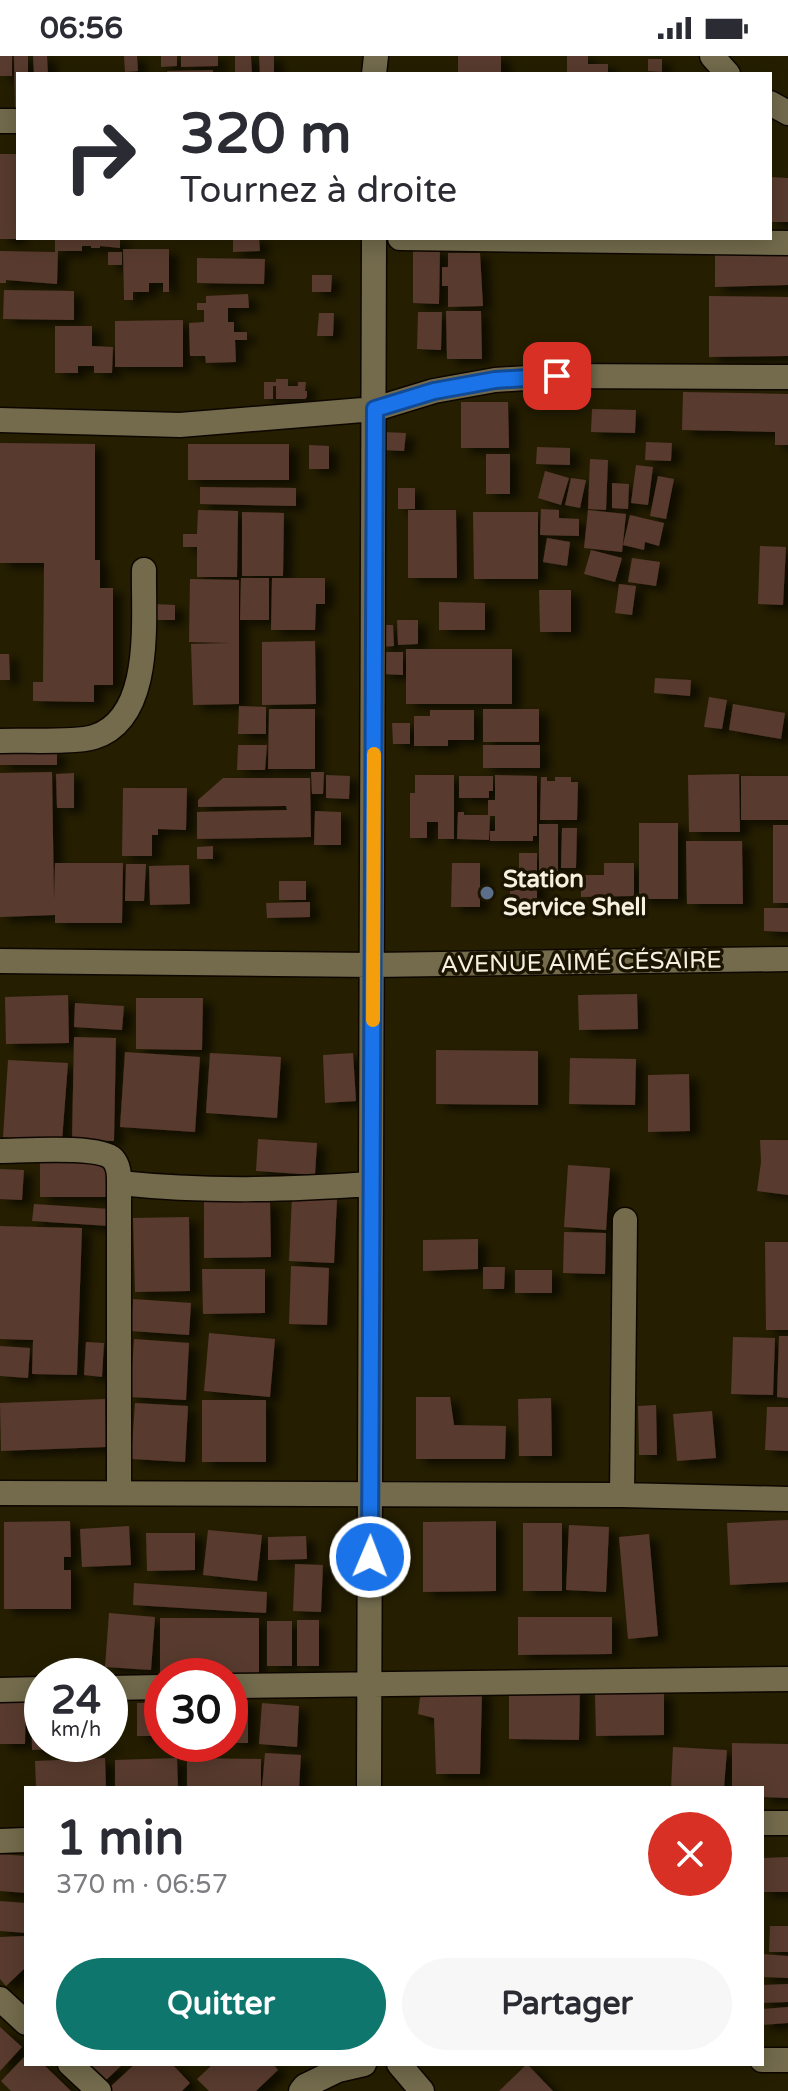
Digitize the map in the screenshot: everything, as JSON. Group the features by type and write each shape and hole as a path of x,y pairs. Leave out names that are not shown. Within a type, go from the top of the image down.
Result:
{"street":[{"path":"712,56 726,72"},
{"path":"369,1786 374,240"},
{"path":"555,240 788,243"},
{"path":"0,420 180,425 375,409 434,391 495,380 557,376 788,377"},
{"path":"0,741 92,738 115,727 131,705 141,672 144,570"},
{"name":"AVENUE AIMÉ CÉSAIRE","path":"0,961 373,965 788,959"},
{"path":"0,1151 74,1150 106,1155 119,1168 119,1493"},
{"path":"119,1183 186,1190 276,1191 371,1184"},
{"path":"622,1495 625,1220"},
{"path":"0,1493 622,1495 788,1499"},
{"path":"248,1686 788,1679"},
{"path":"0,1690 24,1689"},
{"path":"764,1823 788,1823"},
{"path":"0,1841 24,1840"},
{"path":"0,1999 24,2021"},
{"path":"764,2060 788,2060"},
{"path":"72,2066 99,2091"},
{"path":"301,2091 338,2070 355,2066"},
{"path":"401,2066 422,2091"}],"building":[{"path":"0,56 12,56 12,76 0,76"},
{"path":"14,56 28,56 28,72 16,72 15,110"},
{"path":"33,56 47,56 48,72 34,72"},
{"path":"124,56 137,56 138,71 125,72"},
{"path":"161,56 177,56 177,66 161,67"},
{"path":"181,56 218,56 218,66 181,67"},
{"path":"235,56 251,56 252,72 235,72"},
{"path":"259,56 274,56 274,72 260,72"},
{"path":"458,56 501,56 501,72 458,72"},
{"path":"567,56 588,56 588,64 608,64 608,72 567,72"},
{"path":"648,59 662,59 662,72 648,71"},
{"path":"213,70 213,72 167,72"},
{"path":"0,154 16,154 16,239 0,239"},
{"path":"772,177 788,178 788,222 772,222"},
{"path":"55,240 120,240 120,248 82,246 82,251 58,251 57,284 6,280 6,283 0,283 0,251 55,252"},
{"path":"233,240 259,240 260,251 233,252"},
{"path":"123,249 169,249 169,292 163,292 163,283 149,283 149,292 133,292 133,300 124,300"},
{"path":"440,249 439,304 413,303 413,250"},
{"path":"788,251 788,285 715,287 715,253"},
{"path":"108,252 122,252 122,265 108,265"},
{"path":"448,253 480,253 483,306 448,307 448,286 442,286 442,267 448,267"},
{"path":"197,258 265,259 264,284 197,283"},
{"path":"312,275 332,275 331,292 312,292"},
{"path":"4,290 74,291 74,320 3,319"},
{"path":"248,294 249,308 228,308 228,322 234,322 234,332 247,332 247,340 235,340 236,362 206,363 205,356 190,356 189,323 204,322 204,310 197,310 197,303 206,303 206,296"},
{"path":"709,296 788,297 788,356 709,357"},
{"path":"446,311 481,311 482,359 447,359"},
{"path":"418,312 442,312 441,350 417,349"},
{"path":"319,313 334,313 333,336 317,336"},
{"path":"183,320 183,367 115,367 115,321"},
{"path":"55,326 92,326 92,346 113,347 112,373 94,373 94,366 78,366 78,373 55,373"},
{"path":"276,379 288,379 288,386 306,382 307,397 276,399 276,386 273,386 273,399 264,399 264,382 276,382"},
{"path":"683,392 788,394 788,445 775,445 775,432 682,430"},
{"path":"461,402 508,402 509,448 461,448"},
{"path":"592,409 636,410 635,433 591,432"},
{"path":"383,432 406,433 404,451 381,450"},
{"path":"646,442 672,443 671,461 645,460"},
{"path":"0,443 95,444 95,560 100,560 100,588 113,588 113,685 94,685 94,702 33,701 33,682 43,682 44,563 0,563"},
{"path":"188,444 289,444 289,480 188,480"},
{"path":"309,445 329,446 329,469 309,469"},
{"path":"537,447 570,448 570,465 536,464"},
{"path":"486,454 510,454 510,494 486,494"},
{"path":"590,459 608,460 606,510 588,509"},
{"path":"636,465 653,467 648,505 631,503"},
{"path":"545,471 569,478 561,505 538,498"},
{"path":"658,476 674,479 666,519 650,516"},
{"path":"571,478 586,480 580,508 565,505"},
{"path":"612,483 629,484 628,509 612,508"},
{"path":"200,487 296,488 296,506 200,504"},
{"path":"398,488 415,488 415,509 398,509"},
{"path":"541,509 559,510 559,518 579,519 579,536 540,535"},
{"path":"198,510 238,511 237,577 197,577 197,547 183,547 183,534 197,534"},
{"path":"408,510 456,510 457,578 408,578"},
{"path":"588,510 626,514 622,552 584,548"},
{"path":"242,512 284,513 283,576 242,576"},
{"path":"473,512 538,512 538,579 474,579"},
{"path":"630,515 664,523 659,546 645,542 644,550 623,545"},
{"path":"547,538 570,542 567,566 543,562"},
{"path":"760,546 786,547 783,605 758,604"},
{"path":"591,550 622,558 615,582 584,574"},
{"path":"632,558 660,562 656,586 628,582"},
{"path":"241,578 269,578 269,620 240,620"},
{"path":"272,578 325,578 325,604 316,604 315,630 271,630"},
{"path":"190,579 239,580 239,704 193,705 191,644 231,643 189,642"},
{"path":"619,584 636,586 632,615 615,613"},
{"path":"539,590 571,590 571,632 540,632"},
{"path":"439,602 485,603 485,630 439,630"},
{"path":"154,604 175,605 175,620 154,620"},
{"path":"397,620 418,620 418,644 398,645"},
{"path":"380,625 393,625 394,646 381,647"},
{"path":"315,641 316,704 262,705 262,642"},
{"path":"406,649 512,649 512,704 406,704"},
{"path":"381,652 403,652 403,675 381,674"},
{"path":"0,654 9,654 10,680 0,680"},
{"path":"655,678 691,680 690,696 654,693"},
{"path":"709,697 727,700 722,729 704,727"},
{"path":"733,704 785,713 781,739 729,730"},
{"path":"239,706 266,707 266,734 238,734"},
{"path":"269,709 315,709 315,769 268,769"},
{"path":"483,709 539,709 539,742 483,742"},
{"path":"430,710 474,710 474,740 448,740 448,746 414,746 414,716 430,716"},
{"path":"392,723 410,723 410,744 393,744"},
{"path":"238,745 267,745 265,770 237,770"},
{"path":"483,745 540,745 540,768 483,768"},
{"path":"0,751 57,751 57,765 0,765"},
{"path":"52,772 54,900 55,863 123,863 122,923 55,923 55,915 0,917 0,773"},
{"path":"311,772 324,772 323,794 312,794"},
{"path":"74,773 74,808 57,808 56,774"},
{"path":"739,774 740,832 689,832 688,775"},
{"path":"326,775 350,776 349,799 326,798"},
{"path":"415,775 454,775 454,839 438,839 438,822 427,822 427,838 410,838 410,793 415,793"},
{"path":"495,775 537,776 537,836 533,836 533,841 490,841 490,831 495,831 495,816 490,816 489,840 457,839 458,812 488,815 488,800 495,800"},
{"path":"459,776 493,776 493,791 489,791 489,798 459,798"},
{"path":"741,776 788,776 788,820 741,820"},
{"path":"541,777 555,781 555,777 571,777 571,782 578,782 577,820 540,820"},
{"path":"223,778 310,778 311,837 197,839 197,812 287,810 286,806 198,807 198,800"},
{"path":"123,788 187,788 186,830 158,829 158,835 152,835 152,856 122,856"},
{"path":"315,811 341,812 341,845 314,845"},
{"path":"639,823 678,823 678,899 639,899"},
{"path":"539,824 558,824 558,871 539,872"},
{"path":"773,825 788,825 788,903 773,903"},
{"path":"562,828 577,828 576,868 561,868"},
{"path":"686,841 742,841 743,904 687,904"},
{"path":"213,846 213,859 197,859 197,847"},
{"path":"519,853 537,853 537,903 510,903 510,890 519,890"},
{"path":"452,863 480,863 480,907 451,907"},
{"path":"604,863 634,863 634,896 581,897 581,875 604,875"},
{"path":"126,864 146,864 144,901 125,901"},
{"path":"189,865 190,904 150,905 149,866"},
{"path":"279,881 306,881 306,900 279,900"},
{"path":"310,902 310,917 267,918 266,903"},
{"path":"764,908 788,908 788,932 764,931"},
{"path":"637,994 638,1029 579,1030 578,995"},
{"path":"68,995 69,1043 6,1044 5,997"},
{"path":"136,998 203,998 202,1050 136,1049"},
{"path":"75,1003 124,1006 122,1030 74,1027"},
{"path":"74,1037 116,1038 114,1141 72,1140"},
{"path":"436,1050 538,1051 538,1105 436,1104"},
{"path":"125,1052 200,1057 195,1132 120,1127"},
{"path":"210,1053 281,1057 277,1118 206,1113"},
{"path":"353,1053 356,1101 325,1103 323,1055"},
{"path":"570,1058 636,1059 635,1105 569,1104"},
{"path":"8,1060 68,1063 62,1141 3,1137"},
{"path":"689,1074 690,1131 648,1132 648,1075"},
{"path":"258,1139 317,1143 315,1175 256,1171"},
{"path":"760,1140 788,1140 788,1195 757,1191"},
{"path":"40,1161 110,1162 109,1197 40,1197"},
{"path":"568,1165 610,1168 606,1230 564,1227"},
{"path":"0,1169 24,1170 22,1200 0,1199"},
{"path":"292,1196 337,1199 334,1263 289,1261"},
{"path":"270,1201 271,1257 204,1258 204,1202"},
{"path":"34,1204 110,1209 109,1226 32,1221"},
{"path":"189,1217 190,1291 135,1292 133,1218"},
{"path":"0,1226 82,1228 77,1375 32,1374 33,1340 0,1339"},
{"path":"564,1232 606,1233 605,1274 563,1273"},
{"path":"478,1239 478,1269 423,1271 423,1240"},
{"path":"765,1242 788,1242 788,1330 766,1330"},
{"path":"291,1266 329,1268 327,1325 289,1324"},
{"path":"483,1267 505,1267 504,1289 483,1289"},
{"path":"202,1269 265,1269 265,1313 203,1314"},
{"path":"515,1270 552,1270 552,1293 515,1293"},
{"path":"133,1299 191,1303 189,1335 131,1331"},
{"path":"209,1333 275,1339 270,1397 204,1391"},
{"path":"779,1336 788,1336 788,1398 777,1397"},
{"path":"733,1337 775,1338 773,1395 731,1394"},
{"path":"134,1339 189,1343 186,1400 130,1397"},
{"path":"86,1342 104,1343 102,1377 84,1375"},
{"path":"0,1346 30,1348 28,1378 0,1376"},
{"path":"416,1397 450,1397 454,1425 506,1426 505,1459 416,1459"},
{"path":"551,1398 552,1456 519,1456 518,1399"},
{"path":"105,1399 106,1447 1,1451 0,1403"},
{"path":"202,1400 266,1400 266,1462 202,1462"},
{"path":"135,1403 188,1406 185,1462 131,1459"},
{"path":"656,1405 657,1455 639,1455 638,1406"},
{"path":"767,1407 788,1407 788,1451 765,1450"},
{"path":"712,1411 716,1458 677,1461 673,1414"},
{"path":"788,1520 788,1582 730,1585 727,1523"},
{"path":"70,1521 71,1557 64,1557 64,1570 71,1570 71,1609 4,1609 4,1522"},
{"path":"496,1521 496,1591 423,1592 423,1522"},
{"path":"523,1523 562,1523 562,1591 523,1591"},
{"path":"569,1525 609,1527 606,1592 566,1590"},
{"path":"129,1526 131,1565 82,1567 80,1529"},
{"path":"208,1530 262,1535 257,1581 203,1575"},
{"path":"146,1533 195,1533 195,1570 147,1571"},
{"path":"649,1534 658,1636 628,1639 619,1537"},
{"path":"306,1536 307,1559 268,1560 268,1537"},
{"path":"295,1564 323,1565 321,1612 293,1611"},
{"path":"134,1583 267,1592 266,1613 133,1605"},
{"path":"109,1613 155,1617 152,1658 144,1658 144,1670 128,1668 128,1658 106,1658"},
{"path":"518,1617 612,1617 612,1654 518,1655"},
{"path":"160,1618 259,1618 259,1674 248,1674 248,1658 160,1658"},
{"path":"297,1620 319,1620 319,1666 297,1666"},
{"path":"267,1621 292,1621 292,1666 267,1666"},
{"path":"509,1686 580,1687 579,1740 509,1739"},
{"path":"421,1689 482,1690 480,1774 436,1774 434,1718 418,1714"},
{"path":"664,1693 664,1735 596,1736 595,1694"},
{"path":"0,1698 24,1698 24,1744 0,1744"},
{"path":"137,1703 144,1703 144,1736 137,1736"},
{"path":"262,1703 299,1706 297,1747 259,1744"},
{"path":"732,1743 788,1744 788,1798 764,1797 764,1786 732,1786"},
{"path":"673,1747 727,1750 724,1786 671,1786"},
{"path":"265,1753 301,1755 299,1786 262,1786"},
{"path":"144,1759 144,1762 177,1762 178,1786 115,1786 115,1762"},
{"path":"248,1759 261,1759 261,1786 187,1786 187,1762 248,1762"},
{"path":"35,1762 105,1762 106,1786 36,1786"},
{"path":"0,1854 24,1856 24,1893 0,1891"},
{"path":"788,1857 788,1892 764,1892 764,1858"},
{"path":"0,1901 24,1903 24,1933 0,1931"},
{"path":"770,1926 788,1926 788,1952 769,1952"},
{"path":"24,1936 24,1969 6,1986 0,1979 0,1937"},
{"path":"764,1954 788,1956 788,1978 764,1977"},
{"path":"788,1984 788,2002 764,2003 764,1985"},
{"path":"788,2007 788,2023 764,2025 764,2009"},
{"path":"0,2027 22,2047 0,2071"},
{"path":"24,2057 24,2066 45,2066 71,2091 11,2091 1,2081"},
{"path":"89,2066 121,2066 103,2083"},
{"path":"133,2066 174,2066 190,2083 182,2091 112,2091 109,2088"},
{"path":"211,2066 275,2066 278,2070 256,2091 209,2091 197,2079"},
{"path":"525,2066 529,2066 553,2091 499,2091"}],"slow traffic":[{"path":"373,1020 374,754"}],"place":[{"name":"Station Service Shell","path":"487,893"}],"route":[{"path":"370,1557 375,409 434,391 495,380 557,376"}]}
